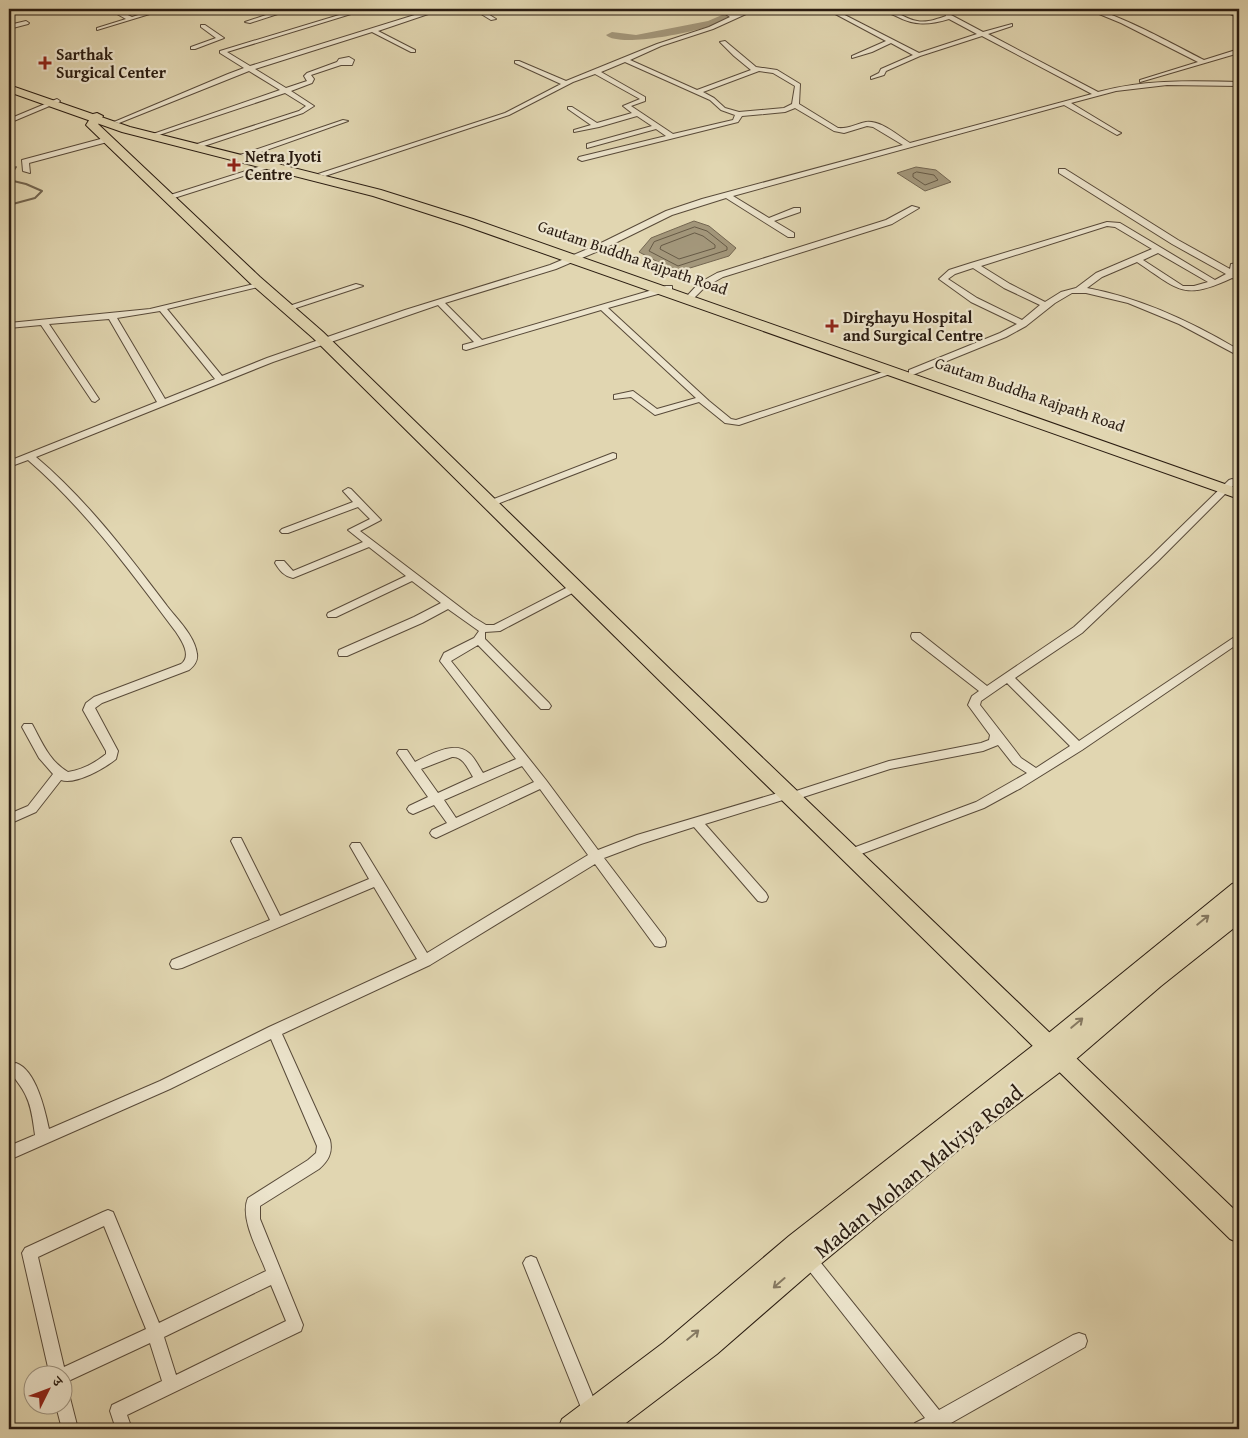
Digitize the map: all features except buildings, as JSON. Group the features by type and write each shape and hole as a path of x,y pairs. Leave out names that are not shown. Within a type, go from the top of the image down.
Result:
{"main road":[{"path":"9,84 95,118 189,146 274,165 415,205 577,257 892,372 1234,487"},
{"path":"9,88 54,102"},
{"name":"Gautam Buddha Rajpath Road","path":"95,118 244,155 274,165 322,174 403,197 577,257"},
{"path":"95,118 92,124 259,284 323,340 574,588 1239,1231"},
{"name":"Gautam Buddha Rajpath Road","path":"664,289 691,296 912,372 1234,487"},
{"path":"572,1429 594,1422 672,1352 798,1245 1054,1053 1239,890"},
{"name":"Madan Mohan Malviya Road","path":"594,1422 708,1345 808,1258 971,1125 1054,1053 1153,980 1239,912"}],"street":[{"path":"111,9 130,18"},
{"path":"99,29 163,9"},
{"path":"248,22 290,9"},
{"path":"116,122 248,69 440,9"},
{"path":"476,9 494,19"},
{"path":"322,174 507,114 565,84 659,45 711,28 732,14 754,9"},
{"path":"829,9 918,55"},
{"path":"886,9 917,24 931,24 950,17"},
{"path":"963,9 947,14 1096,93"},
{"path":"977,9 986,11 998,9"},
{"path":"1090,9 1123,22 1204,62"},
{"path":"1222,9 1239,16"},
{"path":"326,21 329,10"},
{"path":"222,52 361,10"},
{"path":"9,27 26,22"},
{"path":"873,78 882,74 883,70 918,55 1010,25"},
{"path":"193,48 218,40 221,37 203,26"},
{"path":"372,30 413,51"},
{"path":"854,57 891,41"},
{"path":"723,42 736,55 757,70"},
{"path":"198,145 301,112 311,106 207,43"},
{"path":"1116,89 1239,51"},
{"path":"624,60 698,92 712,99 724,109 739,114 758,110 785,110 795,105"},
{"path":"517,62 565,84"},
{"path":"157,134 310,82 309,74 340,64"},
{"path":"698,92 757,70 775,71 798,85 795,105"},
{"path":"596,72 644,99 626,106 672,137"},
{"path":"9,464 220,379 323,340 577,257 669,213 727,195 1096,93 1167,83 1239,84"},
{"path":"9,121 54,102"},
{"path":"1063,102 1117,133"},
{"path":"795,105 836,130 844,131 867,124 875,124 908,145"},
{"path":"570,108 597,126"},
{"path":"576,131 637,114"},
{"path":"582,159 736,121 739,114"},
{"path":"244,155 345,121"},
{"path":"590,146 657,127"},
{"path":"28,171 25,162 108,139"},
{"path":"168,197 274,165"},
{"path":"1062,171 1175,242 1236,276"},
{"path":"727,195 790,235"},
{"path":"691,296 702,285 720,275 896,220 915,208"},
{"path":"768,221 797,210"},
{"path":"1023,324 974,300 942,279 947,274 1107,224 1117,226 1215,283"},
{"path":"1079,290 1099,275 1153,253 1157,249"},
{"path":"1137,259 1184,289 1215,283 1236,276"},
{"path":"1236,276 1234,266 1239,265"},
{"path":"974,266 1000,283 1046,305"},
{"path":"9,325 112,316 162,308 259,284"},
{"path":"287,308 359,286"},
{"path":"466,347 664,289"},
{"path":"912,372 1003,335 1023,324 1046,305 1069,292 1079,290 1131,302 1150,309 1208,334 1239,353"},
{"path":"439,302 480,343"},
{"path":"602,307 728,421 736,423 892,372"},
{"path":"162,308 220,379"},
{"path":"112,316 162,402"},
{"path":"43,322 95,399"},
{"path":"617,397 633,394 655,412 697,399 705,401"},
{"path":"28,727 44,758 66,777 75,776 107,761 112,756 112,751 89,710 94,703 185,667 190,663 192,655 191,649 184,637 117,546 78,500 54,476 29,456"},
{"path":"489,504 613,456"},
{"path":"1036,774 1017,761 974,705 976,699 1078,630 1234,487"},
{"path":"348,490 376,520 353,530 448,604 478,626 488,630"},
{"path":"285,531 359,503"},
{"path":"280,563 288,573 293,575 370,543"},
{"path":"332,615 413,577"},
{"path":"479,640 479,635 488,630 509,622 574,588"},
{"path":"343,653 418,620 448,604"},
{"path":"916,636 986,692"},
{"path":"849,854 980,805 1036,774 1239,638"},
{"path":"479,640 545,706"},
{"path":"479,640 448,656 445,661 542,783 660,942"},
{"path":"1008,677 1078,747"},
{"path":"9,1153 165,1085 425,961 597,856 637,840 889,765 983,746 994,742 996,734"},
{"path":"414,767 449,752 459,752 464,755 480,780"},
{"path":"404,753 438,798 454,824"},
{"path":"414,809 524,760"},
{"path":"9,819 23,814 38,804 44,792 60,773"},
{"path":"436,833 542,783"},
{"path":"696,822 762,897"},
{"path":"237,841 277,922"},
{"path":"356,846 425,961"},
{"path":"176,964 377,881"},
{"path":"124,1429 118,1411 295,1325 253,1219 253,1203 310,1168 320,1159 324,1152 323,1140 274,1032"},
{"path":"16,1069 30,1087 35,1098 43,1138"},
{"path":"56,1366 30,1252 108,1217 155,1333 171,1385"},
{"path":"808,1258 938,1421"},
{"path":"531,1263 594,1422"},
{"path":"72,1371 275,1275"},
{"path":"922,1429 1079,1342"},
{"path":"67,1416 70,1429"}],"water":[{"path":"916,167 936,170 951,182 925,191 897,173"},
{"path":"694,221 709,226 736,248 729,256 677,272 639,252 651,238"}],"waterway":[{"path":"612,35 636,38 711,24 745,9"},
{"path":"9,177 16,167"},
{"path":"9,180 26,184 42,191 35,198 9,205"}],"place":[{"name":"Sarthak Surgical Center","path":"45,63"},
{"name":"Netra Jyoti Centre","path":"234,165"},
{"name":"Dirghayu Hospital and Surgical Centre","path":"832,326"}]}
